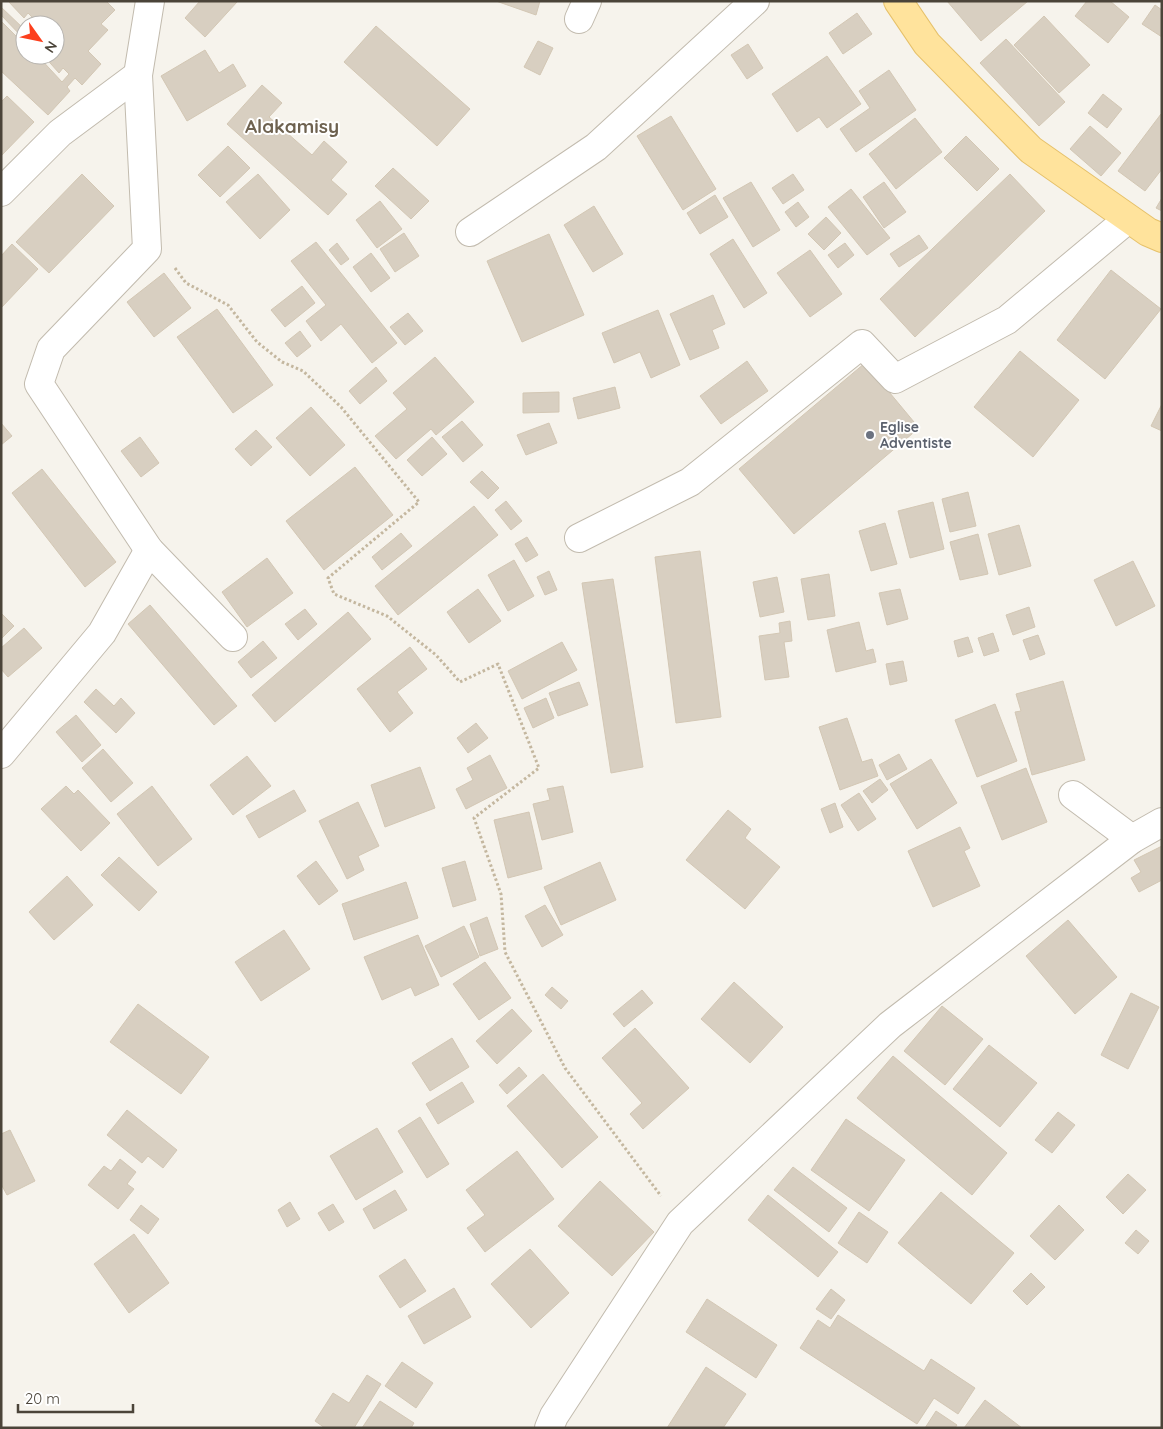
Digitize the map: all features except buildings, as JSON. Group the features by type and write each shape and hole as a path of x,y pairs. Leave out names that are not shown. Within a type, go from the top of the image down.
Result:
{"main road":[{"path":"898,1 927,44 1032,150 1128,219 1148,232 1162,238"}],"street":[{"path":"150,1 138,75 147,249 51,348 39,384 149,550 234,637"},
{"path":"470,232 596,147 755,1"},
{"path":"1,192 60,133 138,75"},
{"path":"579,538 690,482 862,344 895,379 1006,320 1128,219"},
{"path":"1,754 102,633 149,550"},
{"path":"1073,794 1132,840"},
{"path":"550,1428 554,1416 680,1223 890,1025 1132,840 1162,822"}],"path":[{"path":"147,249 165,252 186,283 228,305 257,342 282,362 303,371 341,407 418,502 328,578 334,594 387,616 436,655 460,682 498,664 539,768 474,818 501,894 505,952 565,1068 680,1223"}],"place":[{"name":"Eglise Adventiste","path":"870,435"}],"district":[{"name":"Alakamisy","path":"292,126"}]}
